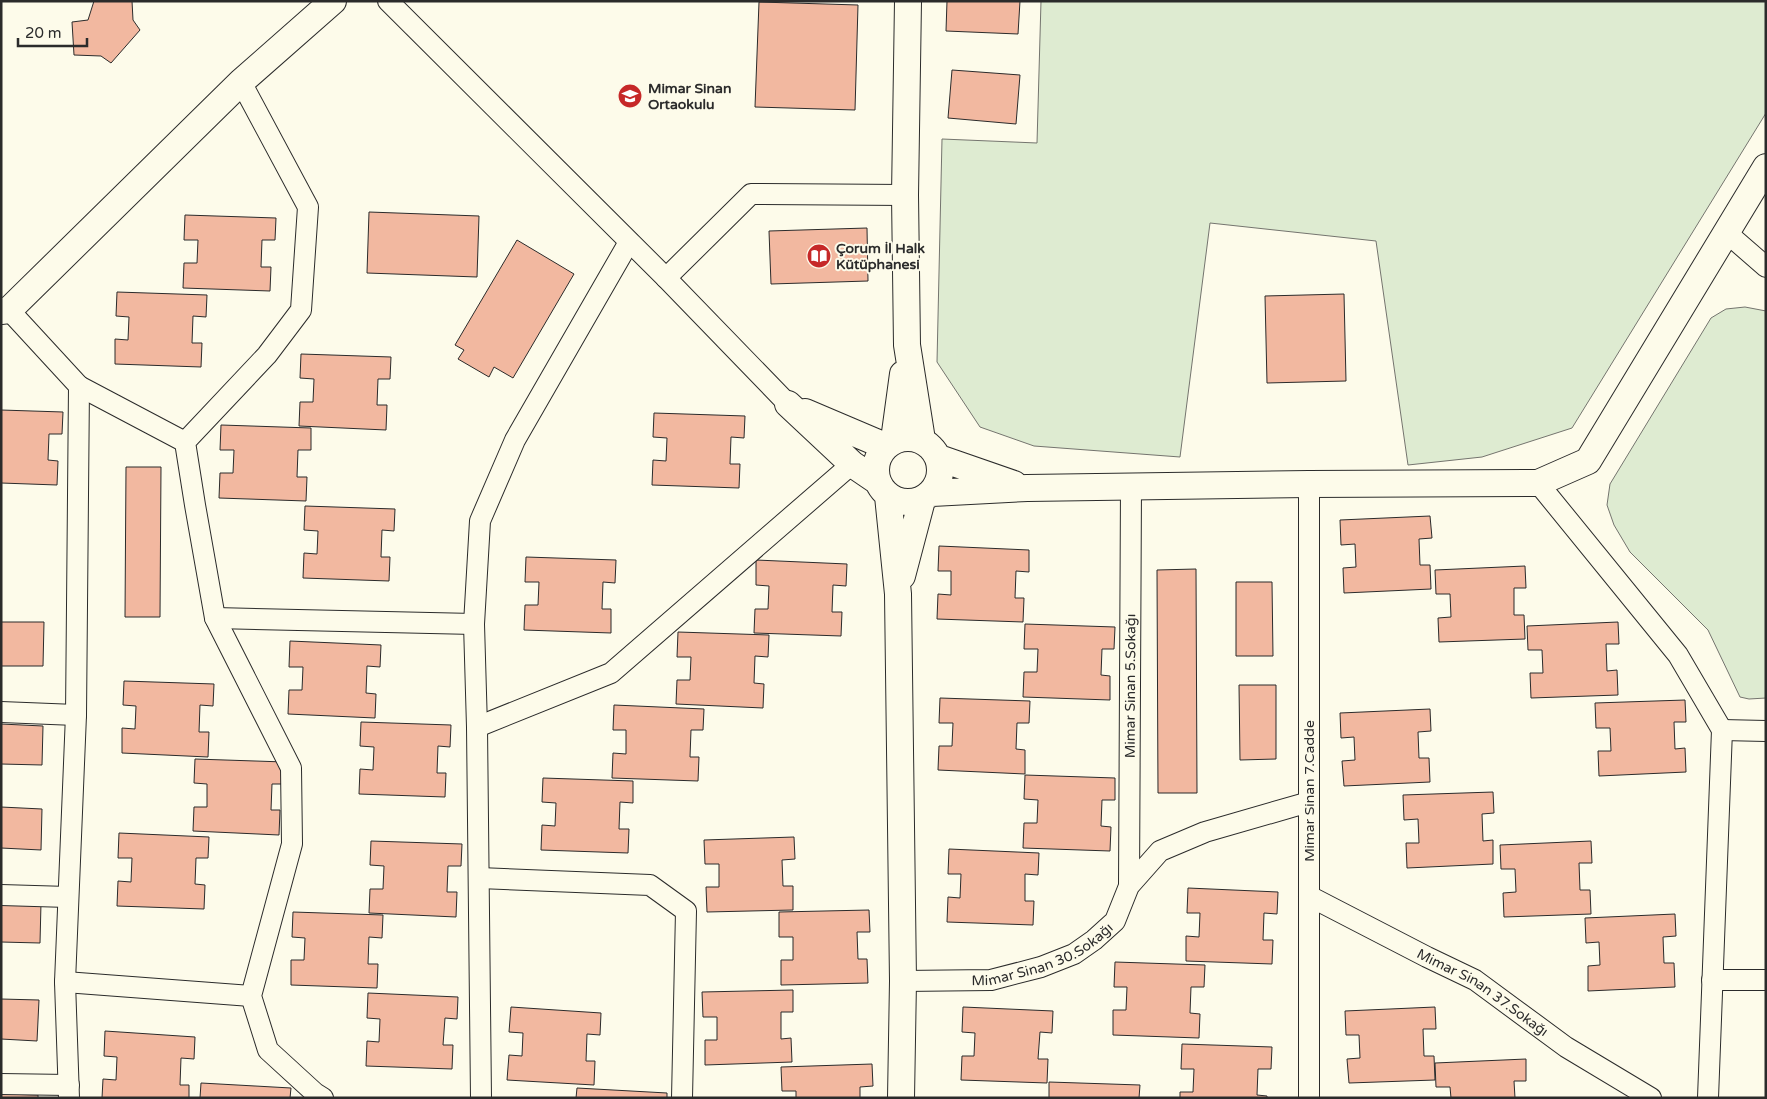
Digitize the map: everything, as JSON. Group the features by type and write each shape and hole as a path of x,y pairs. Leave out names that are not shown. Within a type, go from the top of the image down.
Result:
{"street":[{"path":"185,442 79,386 5,311 241,82 333,1"},
{"path":"388,1 666,278 788,404 852,464 904,503 927,496 1027,488 1538,483 1588,461 1766,168"},
{"path":"901,1098 903,981 898,594 882,488 876,462 889,443 907,345 905,195 908,1"},
{"path":"185,442 267,355 301,310 308,207 241,82"},
{"path":"666,278 751,194 905,195"},
{"path":"1727,233 1766,267"},
{"path":"481,1098 474,624 480,521 515,440 629,242"},
{"path":"898,594 927,496 939,482 941,470 930,449 907,345"},
{"path":"1,1084 69,1092 65,982 76,714 79,386"},
{"path":"788,404 889,443 908,437 930,449 1027,488"},
{"path":"185,442 215,618 291,768 292,844 251,996 268,1050 322,1098"},
{"path":"477,727 611,673 852,464"},
{"path":"1538,483 1678,656 1722,730 1708,1098"},
{"name":"Mimar Sinan 7.Cadde","path":"1309,484 1309,1098"},
{"name":"Mimar Sinan 5.Sokağı","path":"1129,886 1131,487"},
{"path":"215,618 474,624"},
{"path":"1,712 76,714"},
{"path":"1722,730 1766,730"},
{"name":"Mimar Sinan 30.Sokağı","path":"903,981 991,980 1041,967 1074,954 1094,940 1115,921 1129,886 1160,851 1206,832 1310,802"},
{"path":"479,878 650,884 686,911 682,1098"},
{"path":"1,895 68,897"},
{"name":"Mimar Sinan 37.Sokağı","path":"1309,896 1475,980 1566,1047 1651,1098"},
{"path":"1712,980 1766,980"},
{"path":"65,982 251,996"}],"green space":[{"path":"1041,1 1766,1 1766,113 1572,428 1482,457 1408,465 1376,241 1210,223 1180,457 1034,446 980,427 937,362 942,139 1037,143"},
{"path":"1745,307 1766,311 1766,698 1749,699 1740,697 1708,630 1630,552 1614,525 1607,505 1610,484 1711,318 1726,309"}],"building":[{"path":"94,1 132,1 133,20 140,30 111,63 101,56 74,55 72,22 88,20"},
{"path":"947,1 1020,1 1018,34 946,31"},
{"path":"759,2 858,5 855,110 755,107"},
{"path":"952,70 1020,75 1016,124 948,118"},
{"path":"369,212 479,216 477,277 367,273"},
{"path":"185,215 276,218 275,240 262,240 261,267 271,267 270,291 183,288 184,263 197,263 198,240 184,240"},
{"name":"Çorum İl Halk Kütüphanesi","path":"867,228 868,281 771,284 769,231"},
{"path":"517,240 574,274 513,378 494,367 489,377 458,359 464,350 455,345"},
{"path":"117,292 207,295 206,317 193,316 192,343 202,343 201,367 115,364 115,339 128,340 129,317 116,316"},
{"path":"1344,294 1346,381 1267,383 1265,296"},
{"path":"301,354 391,357 390,379 378,379 377,405 387,405 386,430 299,426 300,402 313,402 314,379 300,378"},
{"path":"1,410 63,412 62,434 49,434 48,460 58,461 57,485 1,483"},
{"path":"654,413 745,416 744,438 731,437 730,464 740,464 739,488 652,485 653,460 666,461 667,438 653,437"},
{"path":"221,425 311,428 311,450 298,450 297,477 307,477 306,501 219,498 220,473 233,473 234,450 220,450"},
{"path":"126,467 161,467 160,617 125,617"},
{"path":"305,506 395,509 394,531 382,530 381,557 390,557 389,581 303,578 304,553 317,554 318,531 304,530"},
{"path":"1430,516 1432,538 1419,539 1420,565 1430,565 1431,589 1344,593 1343,568 1356,567 1355,544 1341,545 1340,520"},
{"path":"939,546 1029,550 1029,572 1016,571 1015,598 1024,598 1023,622 937,619 938,594 951,595 951,571 938,571"},
{"path":"526,557 616,560 615,583 603,582 602,609 611,609 611,633 524,630 525,605 538,605 539,582 525,582"},
{"path":"756,560 847,564 846,586 833,585 832,612 842,612 841,636 754,633 755,609 768,609 769,586 756,585"},
{"path":"1525,566 1526,588 1514,588 1514,615 1524,615 1525,639 1439,642 1438,618 1451,617 1450,594 1436,594 1435,570"},
{"path":"1196,569 1197,793 1158,793 1157,570"},
{"path":"1236,582 1272,582 1273,656 1236,656"},
{"path":"1,622 44,622 43,666 1,666"},
{"path":"1618,622 1619,644 1606,644 1607,671 1617,670 1618,695 1531,698 1530,673 1543,673 1542,650 1528,650 1527,626"},
{"path":"1025,624 1115,627 1114,649 1102,649 1101,675 1110,676 1110,700 1023,697 1024,672 1037,672 1038,649 1024,649"},
{"path":"678,632 769,635 768,657 755,656 754,683 764,684 763,708 676,704 677,680 690,680 691,657 677,657"},
{"path":"290,641 381,645 380,667 367,666 366,693 376,694 375,718 288,714 289,690 302,690 303,667 289,667"},
{"path":"124,681 214,684 213,706 200,705 199,732 209,732 208,757 122,753 122,728 135,729 136,706 123,705"},
{"path":"1239,685 1276,685 1276,759 1240,760"},
{"path":"940,698 1030,701 1029,723 1017,723 1016,749 1025,750 1025,774 938,770 939,746 952,746 953,723 939,723"},
{"path":"1685,700 1686,722 1674,722 1675,749 1685,748 1686,772 1599,776 1598,751 1611,751 1610,728 1596,728 1595,703"},
{"path":"614,705 704,709 703,730 691,730 690,757 699,757 698,781 612,778 613,753 626,754 626,730 613,730"},
{"path":"1430,709 1431,731 1418,732 1419,758 1429,758 1430,782 1344,786 1342,761 1355,760 1354,737 1341,738 1340,713"},
{"path":"361,722 451,725 450,747 438,746 437,773 446,773 445,797 359,794 360,769 373,770 374,747 360,746"},
{"path":"1,724 43,726 42,765 1,764"},
{"path":"195,759 285,762 284,784 272,784 271,810 280,810 279,835 193,831 194,807 207,807 207,784 194,783"},
{"path":"1025,775 1115,778 1115,800 1102,800 1101,826 1111,827 1110,851 1023,848 1024,823 1037,823 1038,800 1024,799"},
{"path":"543,778 633,781 633,803 620,802 619,829 629,829 628,853 541,850 542,825 555,826 556,803 542,802"},
{"path":"1493,792 1494,813 1482,814 1483,841 1493,840 1493,864 1407,868 1406,843 1419,843 1418,819 1404,820 1403,795"},
{"path":"1,807 42,809 41,850 1,848"},
{"path":"119,833 209,837 208,858 196,858 195,884 205,885 204,909 117,906 118,881 131,882 132,858 118,858"},
{"path":"794,837 795,859 782,860 783,886 793,886 793,910 707,912 706,887 719,887 719,864 705,864 704,840"},
{"path":"371,841 462,844 461,866 448,866 447,892 457,892 456,917 369,913 370,889 383,889 384,866 370,865"},
{"path":"1591,841 1592,863 1579,863 1580,890 1590,890 1591,914 1504,917 1503,893 1516,892 1515,869 1501,869 1500,845"},
{"path":"949,849 1039,853 1038,875 1025,874 1025,901 1034,901 1033,925 947,922 948,897 960,898 961,874 948,874"},
{"path":"1188,888 1278,892 1277,914 1264,913 1263,940 1273,940 1272,964 1186,961 1186,936 1199,937 1200,913 1187,913"},
{"path":"1,902 41,903 40,943 1,942"},
{"path":"869,910 870,932 857,932 858,959 867,959 868,983 781,985 781,960 793,960 793,937 779,937 779,912"},
{"path":"293,912 383,915 382,938 369,937 368,964 378,964 377,988 291,985 291,960 304,960 305,938 292,937"},
{"path":"1675,914 1676,936 1663,937 1664,963 1674,963 1675,987 1588,991 1588,966 1600,965 1599,942 1586,943 1585,918"},
{"path":"1115,962 1205,965 1204,987 1191,987 1190,1013 1200,1014 1199,1038 1113,1035 1113,1010 1126,1010 1127,987 1114,987"},
{"path":"793,990 793,1012 781,1012 781,1039 791,1038 792,1062 705,1065 705,1040 717,1040 717,1017 703,1017 702,992"},
{"path":"368,993 458,997 457,1019 445,1018 443,1045 453,1045 452,1069 366,1066 367,1041 379,1042 380,1019 367,1018"},
{"path":"1,999 39,1000 37,1041 1,1039"},
{"path":"511,1007 601,1013 600,1035 587,1034 586,1061 595,1061 594,1085 507,1080 509,1055 522,1056 523,1033 509,1032"},
{"path":"963,1007 1053,1011 1052,1033 1040,1032 1038,1059 1048,1059 1047,1083 961,1080 962,1056 974,1056 975,1033 962,1032"},
{"path":"1435,1007 1436,1029 1423,1029 1424,1056 1434,1056 1435,1080 1349,1083 1347,1059 1360,1058 1359,1035 1346,1035 1345,1011"},
{"path":"105,1031 195,1037 194,1059 181,1058 180,1085 189,1085 189,1098 102,1098 103,1079 116,1080 117,1057 104,1056"},
{"path":"1182,1044 1272,1047 1271,1069 1258,1069 1257,1095 1267,1096 1267,1098 1180,1098 1180,1092 1193,1092 1194,1069 1181,1069"},
{"path":"1526,1059 1526,1081 1514,1081 1515,1098 1451,1098 1450,1087 1436,1087 1435,1063"},
{"path":"872,1064 873,1086 860,1087 860,1098 796,1098 796,1091 782,1091 781,1067"},
{"path":"1049,1082 1140,1085 1139,1098 1049,1098"},
{"path":"201,1083 291,1088 290,1098 200,1098"},
{"path":"577,1088 667,1093 667,1098 576,1098"},
{"path":"1,1094 38,1095 38,1098 1,1098"}],"place":[{"name":"Mimar Sinan Ortaokulu","path":"630,96"},
{"name":"Çorum İl Halk Kütüphanesi","path":"819,256"}]}
